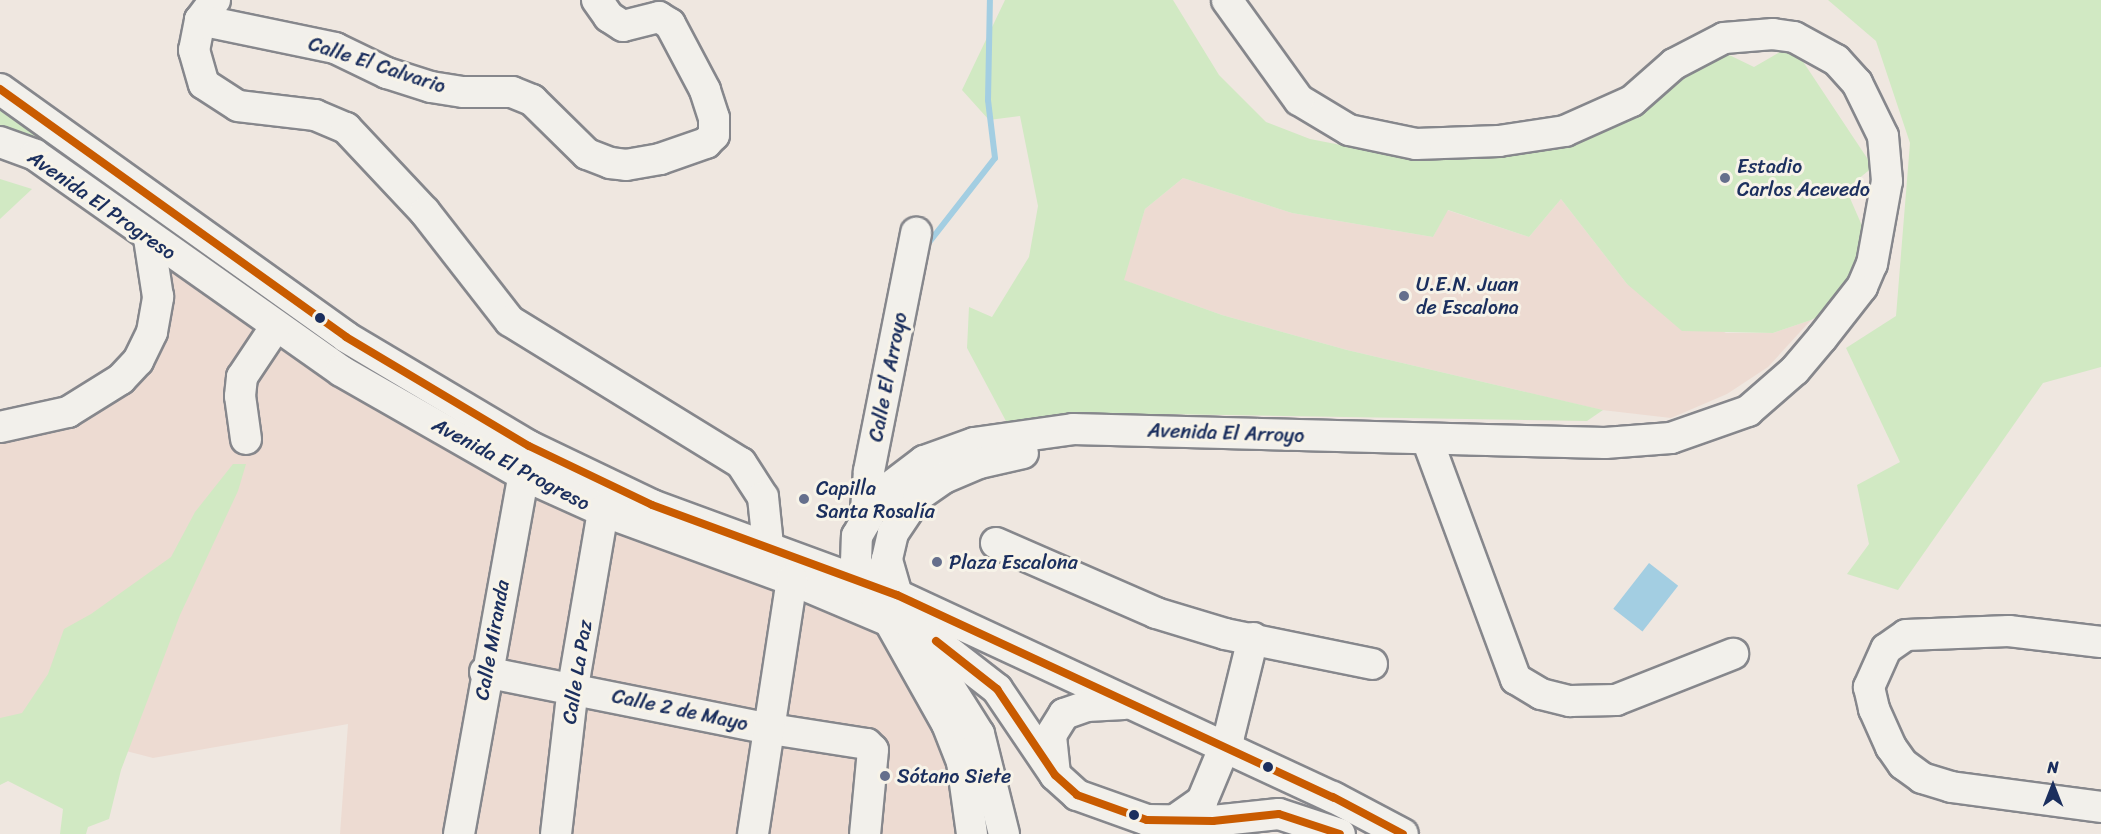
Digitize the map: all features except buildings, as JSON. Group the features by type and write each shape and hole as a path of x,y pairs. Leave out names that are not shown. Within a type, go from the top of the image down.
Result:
{"street":[{"name":"Calle El Calvario","path":"597,0 609,17 623,26 653,9 659,17 670,24 705,90 714,118 714,135 706,143 677,155 626,165 587,154 532,100 512,92 463,92 431,87 387,73 335,48 208,10 194,50 204,84 238,106 315,115 346,128 425,212 510,321 741,463 763,497 768,545"},
{"name":"Avenida El Arroyo","path":"866,583 858,570 857,536 890,487 924,461 974,442 1073,429 1430,447 1578,461 1653,458 1700,439 1721,423 1748,411 1795,370 1862,287 1872,264 1885,208 1887,181 1883,136 1857,83 1836,60 1794,36 1773,33 1724,38 1674,64 1632,101 1582,126 1499,141 1416,144 1349,130 1299,99 1227,0"},
{"name":"Avenida El Progreso","path":"0,89 346,337 529,446 652,505 768,545 866,583 891,606"},
{"name":"Avenida El Progreso","path":"0,142 35,154 149,238 341,371 523,475 603,511 792,580 891,606 1127,704 1333,797 1403,834"},
{"name":"Calle El Arroyo","path":"865,522 869,471 916,232"},
{"path":"0,427 68,412 121,379 138,361 152,332 158,297 149,238"},
{"path":"246,439 240,396 242,377 276,326"},
{"name":"Calle Miranda","path":"459,834 485,672 529,446"},
{"name":"Avenida El Arroyo","path":"1004,834 979,734 913,629 891,606 887,559 889,546 908,509 918,496 944,478 1001,457 1082,447 1430,447"},
{"path":"1430,447 1516,679 1541,694 1569,701 1616,700 1732,654"},
{"name":"Calle La Paz","path":"556,834 573,687 603,511"},
{"path":"996,543 1156,613 1253,638 1372,664"},
{"path":"753,834 771,729 792,580"},
{"path":"891,606 947,724 962,762 972,834"},
{"path":"913,629 948,649 997,689 1055,775 1077,795 1147,820 1172,822 1279,814 1340,834"},
{"path":"2101,642 2009,631 1906,635 1886,649 1869,687 1874,709 1891,747 1903,764 1922,778 1951,787 2101,807"},
{"path":"1172,822 1202,801 1224,749 1253,638"},
{"name":"Calle 2 de Mayo","path":"485,672 573,687 771,729 867,744 873,750 865,834"},
{"path":"1055,775 1051,735 1064,714 1087,706 1127,704"}],"shaded area":[{"name":"U.E.N. Juan de Escalona","path":"1183,178 1292,213 1433,237 1447,210 1529,237 1561,199 1627,284 1726,333 1773,333 1811,320 1768,367 1727,394 1671,418 1602,410 1347,350 1222,315 1123,280 1145,209"},
{"path":"170,249 482,456 864,609 962,716 990,834 340,834 348,724 153,758 0,718 0,444 98,411 147,370 170,284"}],"green space":[{"path":"1005,0 1173,0 1219,75 1266,122 1310,139 1382,153 1562,147 1647,111 1683,69 1723,52 1754,67 1792,45 1873,167 1846,189 1870,244 1842,304 1811,320 1773,333 1682,331 1627,284 1561,199 1529,237 1448,210 1433,237 1292,213 1183,178 1145,209 1124,280 1222,315 1347,350 1603,410 1587,421 1162,414 1007,423 967,348 969,307 992,317 1029,257 1038,206 1020,116 989,120 962,90"},
{"path":"1828,0 2101,0 2101,367 2043,383 1898,590 1847,574 1869,544 1857,485 1900,462 1846,348 1896,316 1910,143 1876,41"},
{"path":"0,99 48,139 0,128"},
{"path":"0,179 32,189 0,219"},
{"path":"233,464 246,464 238,491 180,615 121,770 109,819 88,827 86,834 60,834 63,809 8,781 0,785 0,718 22,713 48,674 64,629 91,614 171,557 195,512"}],"water":[{"path":"1649,563 1678,586 1642,631 1613,609"}],"waterway":[{"path":"927,245 995,158 988,100 990,0"}],"transit line":[{"path":"0,89 346,337 529,446 652,505 897,595 1333,797 1403,834"},
{"path":"936,641 997,689 1055,775 1077,795 1147,820 1213,821 1279,814 1340,834"}],"place":[{"name":"Estadio Carlos Acevedo","path":"1725,178"},
{"name":"U.E.N. Juan de Escalona","path":"1404,296"},
{"name":"Capilla Santa Rosalía","path":"804,499"},
{"name":"Plaza Escalona","path":"937,562"},
{"name":"Sótano Siete","path":"885,776"}]}
